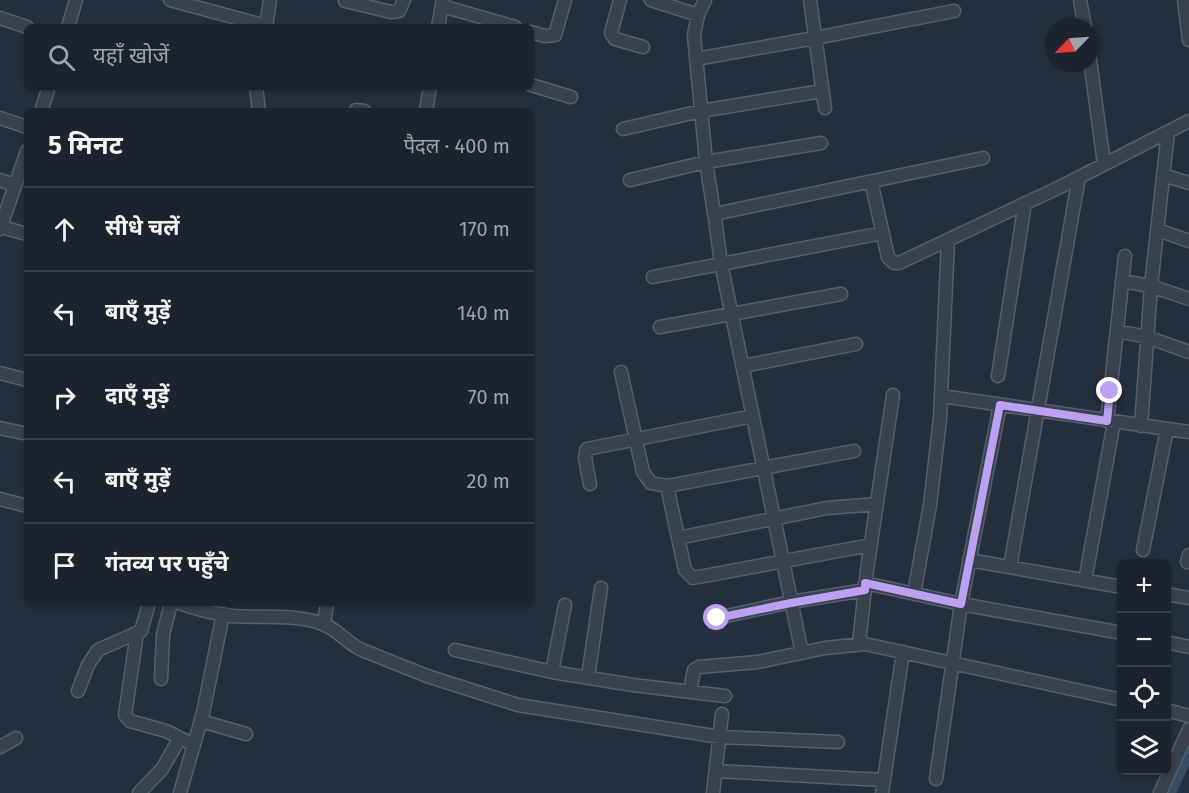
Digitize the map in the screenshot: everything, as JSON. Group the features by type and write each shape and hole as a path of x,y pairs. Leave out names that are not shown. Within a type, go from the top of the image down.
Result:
{"street":[{"path":"69,24 75,0"},
{"path":"170,0 207,5 258,24"},
{"path":"266,24 270,0"},
{"path":"345,1 391,12 399,11 404,0"},
{"path":"534,33 545,36 555,35 565,0"},
{"path":"620,0 612,36 615,39 643,47"},
{"path":"651,0 698,15"},
{"path":"705,0 698,15 694,35 706,162 721,263 802,653"},
{"path":"810,0 825,108"},
{"path":"1080,0 1083,18"},
{"path":"1184,0 1189,40"},
{"path":"439,24 443,3 506,24"},
{"path":"696,59 954,11"},
{"path":"0,18 24,26"},
{"path":"1092,72 1104,164"},
{"path":"534,86 571,97"},
{"path":"42,108 48,90"},
{"path":"256,90 259,108"},
{"path":"430,90 430,108"},
{"path":"623,129 701,111 822,91"},
{"path":"0,118 24,127"},
{"path":"871,181 888,257 894,263 899,263 1189,122"},
{"path":"1142,426 1151,286 1168,132"},
{"path":"630,180 706,162 821,143"},
{"path":"715,219 718,214 724,212 983,158"},
{"path":"24,163 20,180 0,228 24,233"},
{"path":"1163,175 1189,183"},
{"path":"1010,567 1078,177"},
{"path":"0,180 20,180"},
{"path":"998,376 1025,203"},
{"path":"1158,230 1189,241"},
{"path":"653,277 883,233"},
{"path":"914,594 930,505 941,396 948,240"},
{"path":"1085,581 1111,422 1125,256"},
{"path":"1122,281 1151,286 1189,298"},
{"path":"660,327 841,294"},
{"path":"1117,331 1147,337 1189,352"},
{"path":"743,366 856,345"},
{"path":"621,372 643,472 651,483 667,486 854,451"},
{"path":"0,373 24,379"},
{"path":"859,644 893,395"},
{"path":"941,396 1189,432"},
{"path":"936,778 961,604 1000,405"},
{"path":"590,484 585,458 587,449 753,416"},
{"path":"0,428 22,433"},
{"path":"1143,550 1167,429"},
{"path":"667,486 685,570 693,578 871,545"},
{"path":"0,499 24,505"},
{"path":"678,538 827,508 877,504"},
{"path":"969,560 1117,586"},
{"path":"717,618 865,587 1117,632"},
{"path":"588,678 601,588"},
{"path":"1171,595 1189,598"},
{"path":"552,672 565,605"},
{"path":"78,690 88,665 98,650 137,633 143,626 148,606"},
{"path":"161,679 163,635 170,606"},
{"path":"191,606 223,614 301,619 324,624 338,631 354,647 427,676 490,698 518,705 720,737 838,742"},
{"path":"324,624 327,606"},
{"path":"180,793 201,721 223,614"},
{"path":"137,633 125,715 130,721 153,727 194,745"},
{"path":"1171,643 1189,646"},
{"path":"690,691 694,670 699,667 758,662 859,644 1117,699"},
{"path":"455,650 552,672 725,696"},
{"path":"882,793 903,652"},
{"path":"1171,711 1189,716"},
{"path":"713,793 722,714"},
{"path":"201,721 246,734"},
{"path":"1160,793 1189,729"},
{"path":"0,747 16,738"},
{"path":"139,793 162,769 180,738"},
{"path":"716,771 884,780"}],"waterway":[{"path":"1171,793 1189,753"}],"route":[{"path":"717,618 865,590 865,583 961,604 1000,405 1107,421 1110,391"}]}
